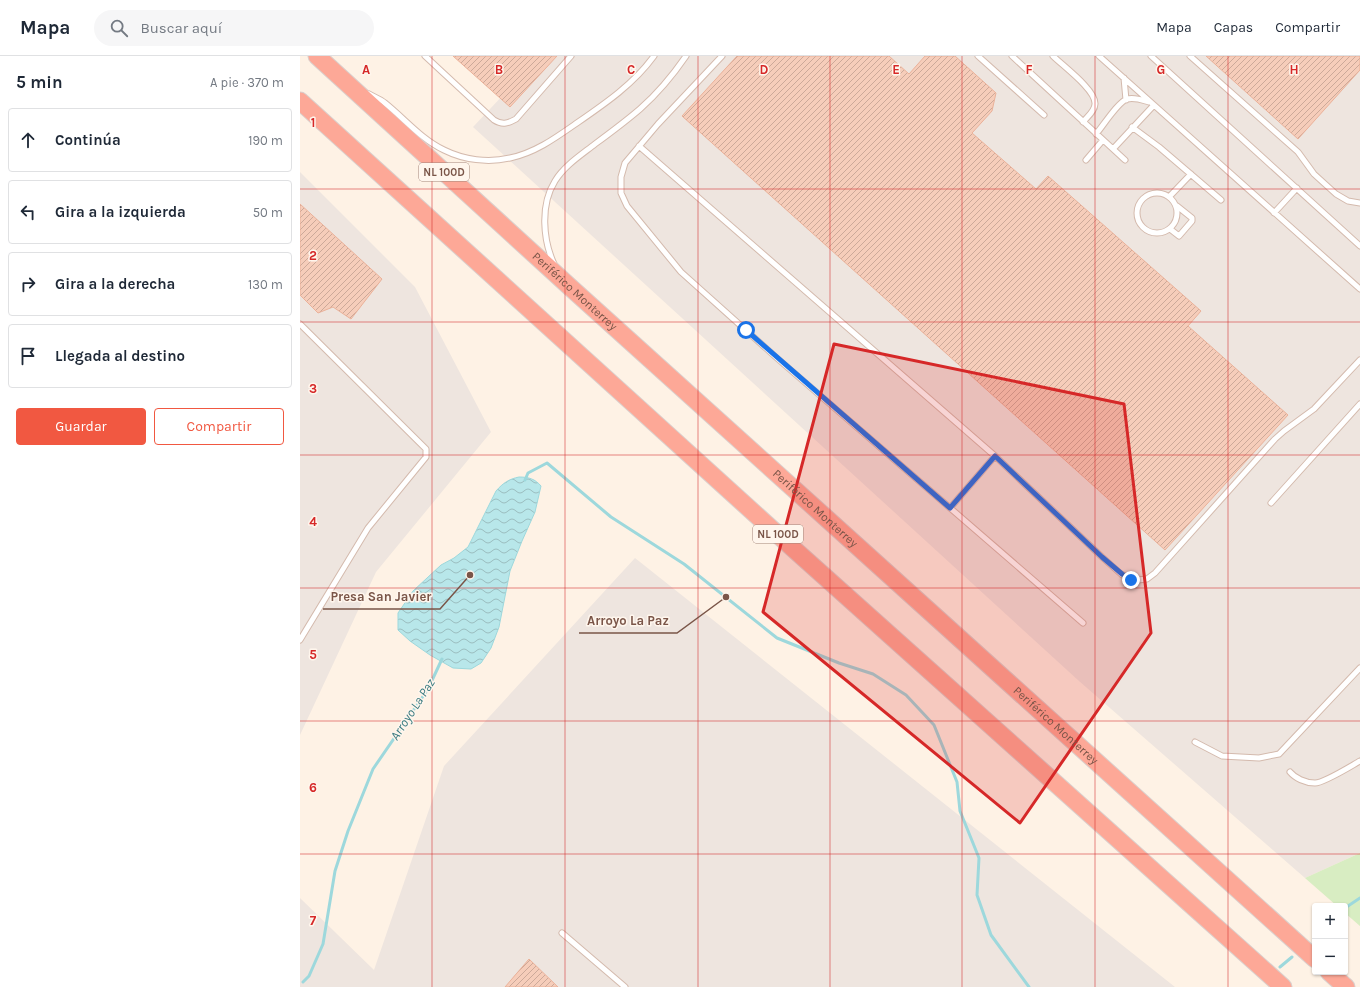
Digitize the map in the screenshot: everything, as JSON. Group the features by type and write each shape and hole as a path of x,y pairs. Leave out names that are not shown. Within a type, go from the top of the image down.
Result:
{"highway":[{"name":"Periférico Monterrey","path":"318,56 570,287 1312,956"},
{"name":"NL 100D","path":"300,101 784,540 1280,985"},
{"path":"1332,975 1346,987"}],"lane":[{"path":"425,56 494,120 501,124 510,123 516,119 571,56"},
{"path":"345,81 384,102 426,139 444,150 464,157 498,160 533,151 556,138 619,93 648,65 654,56"},
{"path":"570,287 556,269 546,236 545,224 547,202 554,181 572,162 651,99 665,84 686,56"},
{"path":"722,56 658,124 625,163 621,177 621,193 627,206 681,272 778,359 1083,623"},
{"path":"978,56 1044,115"},
{"path":"1012,56 1124,160"},
{"path":"1053,56 1079,79 1092,93 1095,99 1094,110 1083,122"},
{"path":"1100,56 1360,289"},
{"path":"1151,56 1360,246"},
{"path":"1190,56 1298,152 1314,174 1336,194 1348,201 1360,203"},
{"path":"1124,78 1126,100"},
{"path":"1096,134 1118,107 1126,100 1139,99 1153,104"},
{"path":"1113,149 1153,104"},
{"path":"1132,127 1159,146 1221,200"},
{"path":"1086,160 1102,140"},
{"path":"639,146 995,456 1102,557 1131,580 1147,578 1155,573 1276,439 1284,431 1314,409 1360,360"},
{"path":"1169,197 1191,174"},
{"path":"1274,213 1297,188"},
{"path":"1170,229 1179,236 1192,221 1192,218 1169,197 1159,193 1148,196 1140,203 1137,212 1140,222 1146,230 1161,233 1170,229 1176,221 1176,205"},
{"path":"300,324 426,449 427,452 426,457 368,528 300,640"},
{"path":"1272,502 1360,404"},
{"path":"950,508 995,456"},
{"path":"1196,742 1222,756 1259,758 1279,754 1360,668"},
{"path":"1290,772 1295,778 1316,783 1340,773 1360,761"},
{"path":"562,933 625,987"}],"highlighted area":[{"path":"834,344 1124,404 1151,633 1020,823 763,612"}],"shaded area":[{"path":"540,56 1360,56 1360,853 1305,878 1079,681 473,127"},
{"path":"300,172 415,287 491,432 376,572 300,735"},
{"path":"635,558 1175,987 300,987 300,898 374,970 444,766"}],"green space":[{"path":"1360,853 1360,926 1348,916 1348,903 1334,903 1305,878"}],"water":[{"path":"519,477 532,479 541,486 535,512 510,571 499,627 491,648 481,663 471,669 453,668 430,655 410,641 398,630 398,613 413,591 441,565 454,558 468,547 496,491 506,482"}],"building":[{"path":"453,56 557,56 510,107"},
{"path":"737,56 889,56 909,74 925,56 955,56 996,93 992,111 972,133 1036,189 1048,176 1201,311 1188,326 1288,415 1165,550 682,116"},
{"path":"1206,56 1360,56 1360,70 1298,139"},
{"path":"300,204 382,279 351,319 333,307 318,313 300,295"},
{"path":"529,959 558,987 505,987"}],"waterway":[{"name":"Arroyo La Paz","path":"525,480 528,473 547,463 611,517 684,564 777,638 839,663 873,674 906,695 934,725 957,782 960,811 979,858 977,895 991,935 1029,987"},
{"name":"Arroyo La Paz","path":"303,982 309,976 323,944 335,871 348,831 373,769 428,689 442,659"},
{"name":"Arroyo La Paz","path":"1348,906 1360,898"},
{"path":"1280,967 1292,957"}],"place":[{"name":"Presa San Javier","path":"470,575"},
{"name":"Arroyo La Paz","path":"726,597"}],"route":[{"path":"746,330 950,508 995,456 1102,557 1131,580"}]}
